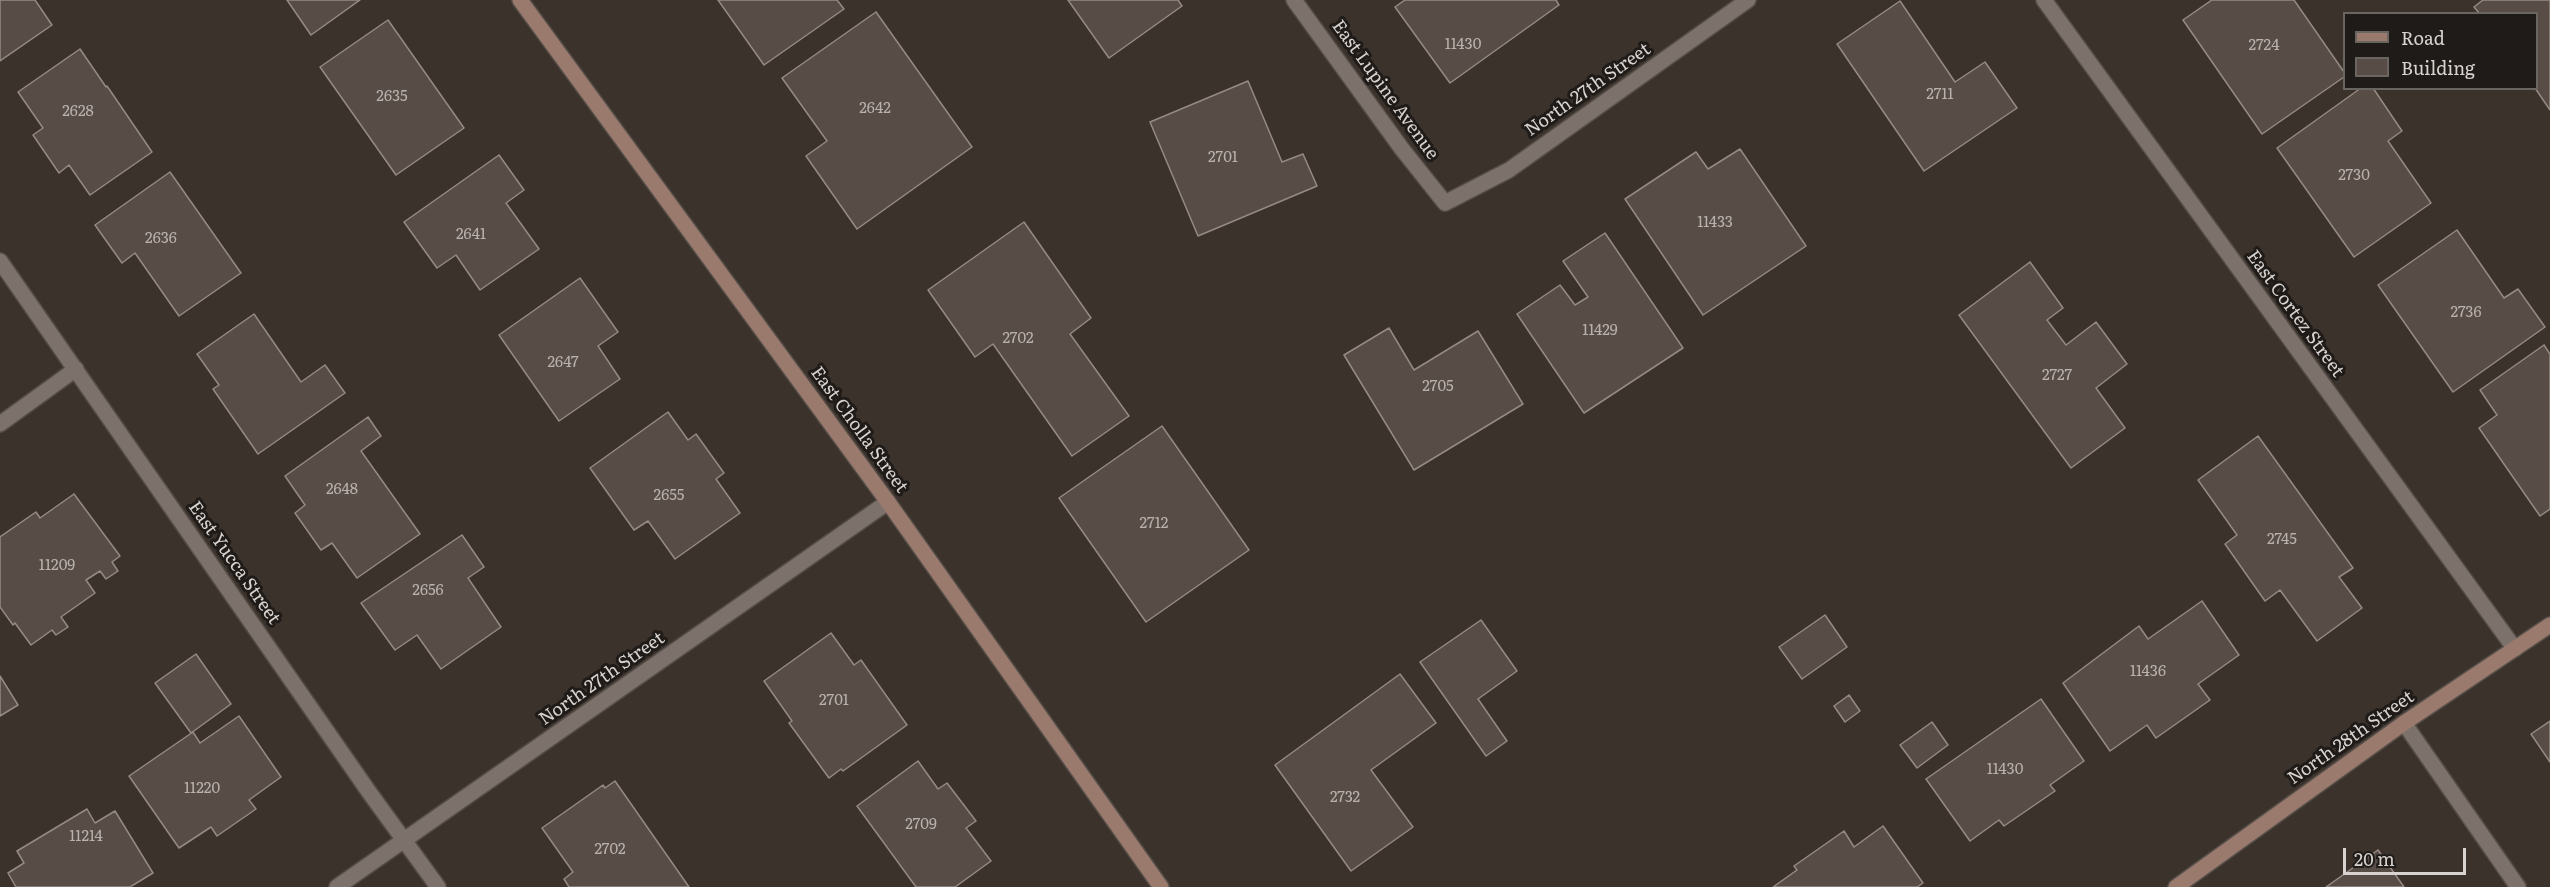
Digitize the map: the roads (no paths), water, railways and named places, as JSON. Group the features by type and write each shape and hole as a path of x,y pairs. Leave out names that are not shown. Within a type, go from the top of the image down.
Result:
{"street":[{"name":"East Cholla Street","path":"520,0 888,502 1161,887"},
{"name":"East Lupine Avenue","path":"1294,0 1402,149 1445,203"},
{"name":"North 27th Street","path":"1445,203 1509,170 1748,0"},
{"name":"East Cortez Street","path":"2044,0 2516,649"},
{"name":"East Yucca Street","path":"0,261 438,887"},
{"path":"0,423 76,369"},
{"name":"North 27th Street","path":"337,887 888,502"},
{"name":"North 28th Street","path":"2176,887 2404,723 2550,625"},
{"path":"2404,723 2518,887"}]}
